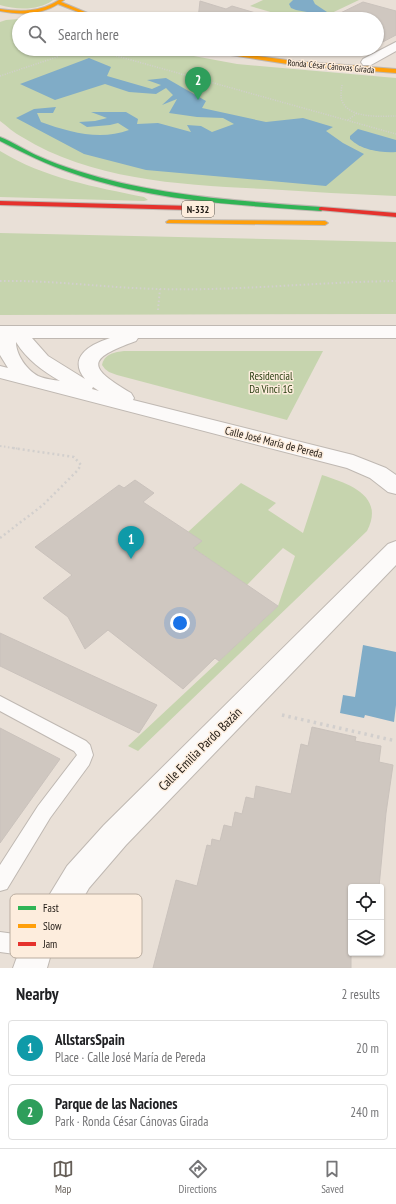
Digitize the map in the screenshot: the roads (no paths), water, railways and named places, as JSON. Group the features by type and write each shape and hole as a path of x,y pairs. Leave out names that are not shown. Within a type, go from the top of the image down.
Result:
{"main road":[{"path":"0,10 15,12 34,11 49,8 60,2 71,9 80,12"},
{"path":"34,11 41,12"},
{"path":"0,14 12,12"},
{"name":"Ronda César Cánovas Girada","path":"245,56 294,63 396,71"},
{"name":"Ronda César Cánovas Girada","path":"280,56 396,64"},
{"path":"0,139 39,160 70,171 157,192 264,205 396,215"},
{"name":"N-332","path":"0,203 198,208"},
{"name":"N-332","path":"220,210 393,223"},
{"name":"N-332","path":"158,222 332,223"}],"street":[{"path":"384,53 396,46"},
{"path":"367,62 378,56"},
{"name":"Calle José María de Pereda","path":"11,332 23,338 34,354 48,365 119,403"},
{"name":"Calle José María de Pereda","path":"33,380 12,363 3,349 2,342 4,336 11,332 396,332"},
{"name":"Calle José María de Pereda","path":"144,332 101,347 88,359 87,365 89,371 103,385 146,410"},
{"name":"Calle José María de Pereda","path":"0,372 353,462 378,473 396,486"},
{"name":"Calle Emilia Pardo Bazán","path":"69,894 78,877 115,835 396,550"}],"lane":[{"path":"0,703 80,746 84,750 85,755 83,760 44,812 0,882"},
{"path":"0,942 10,947"}],"water":[{"path":"293,0 313,0 315,4 327,12 307,12 296,10 291,8 289,4"},
{"path":"89,58 111,67 107,76 152,89 161,85 147,80 166,78 206,101 202,108 266,122 303,118 333,127 326,131 343,143 364,154 326,186 146,170 84,154 16,118 34,109 56,107 53,113 37,113 41,122 74,132 96,135 107,135 129,130 118,123 87,127 79,122 95,121 107,118 91,112 126,112 138,119 137,124 158,123 191,132 187,125 201,126 212,132 234,124 223,118 197,117 169,113 177,99 162,105 173,95 166,88 156,94 129,92 105,84 55,100 20,84"},
{"path":"358,129 396,140 396,152 372,150 355,143 350,139 350,136"},
{"path":"363,645 396,652 396,705 394,722 365,715 364,718 340,713 343,695 355,697"}],"place":[{"name":"Parque de las Naciones","path":"198,100"},
{"name":"AllstarsSpain","path":"131,559"}],"park label":[{"name":"Residencial Da Vinci 1G","path":"271,382"}]}
